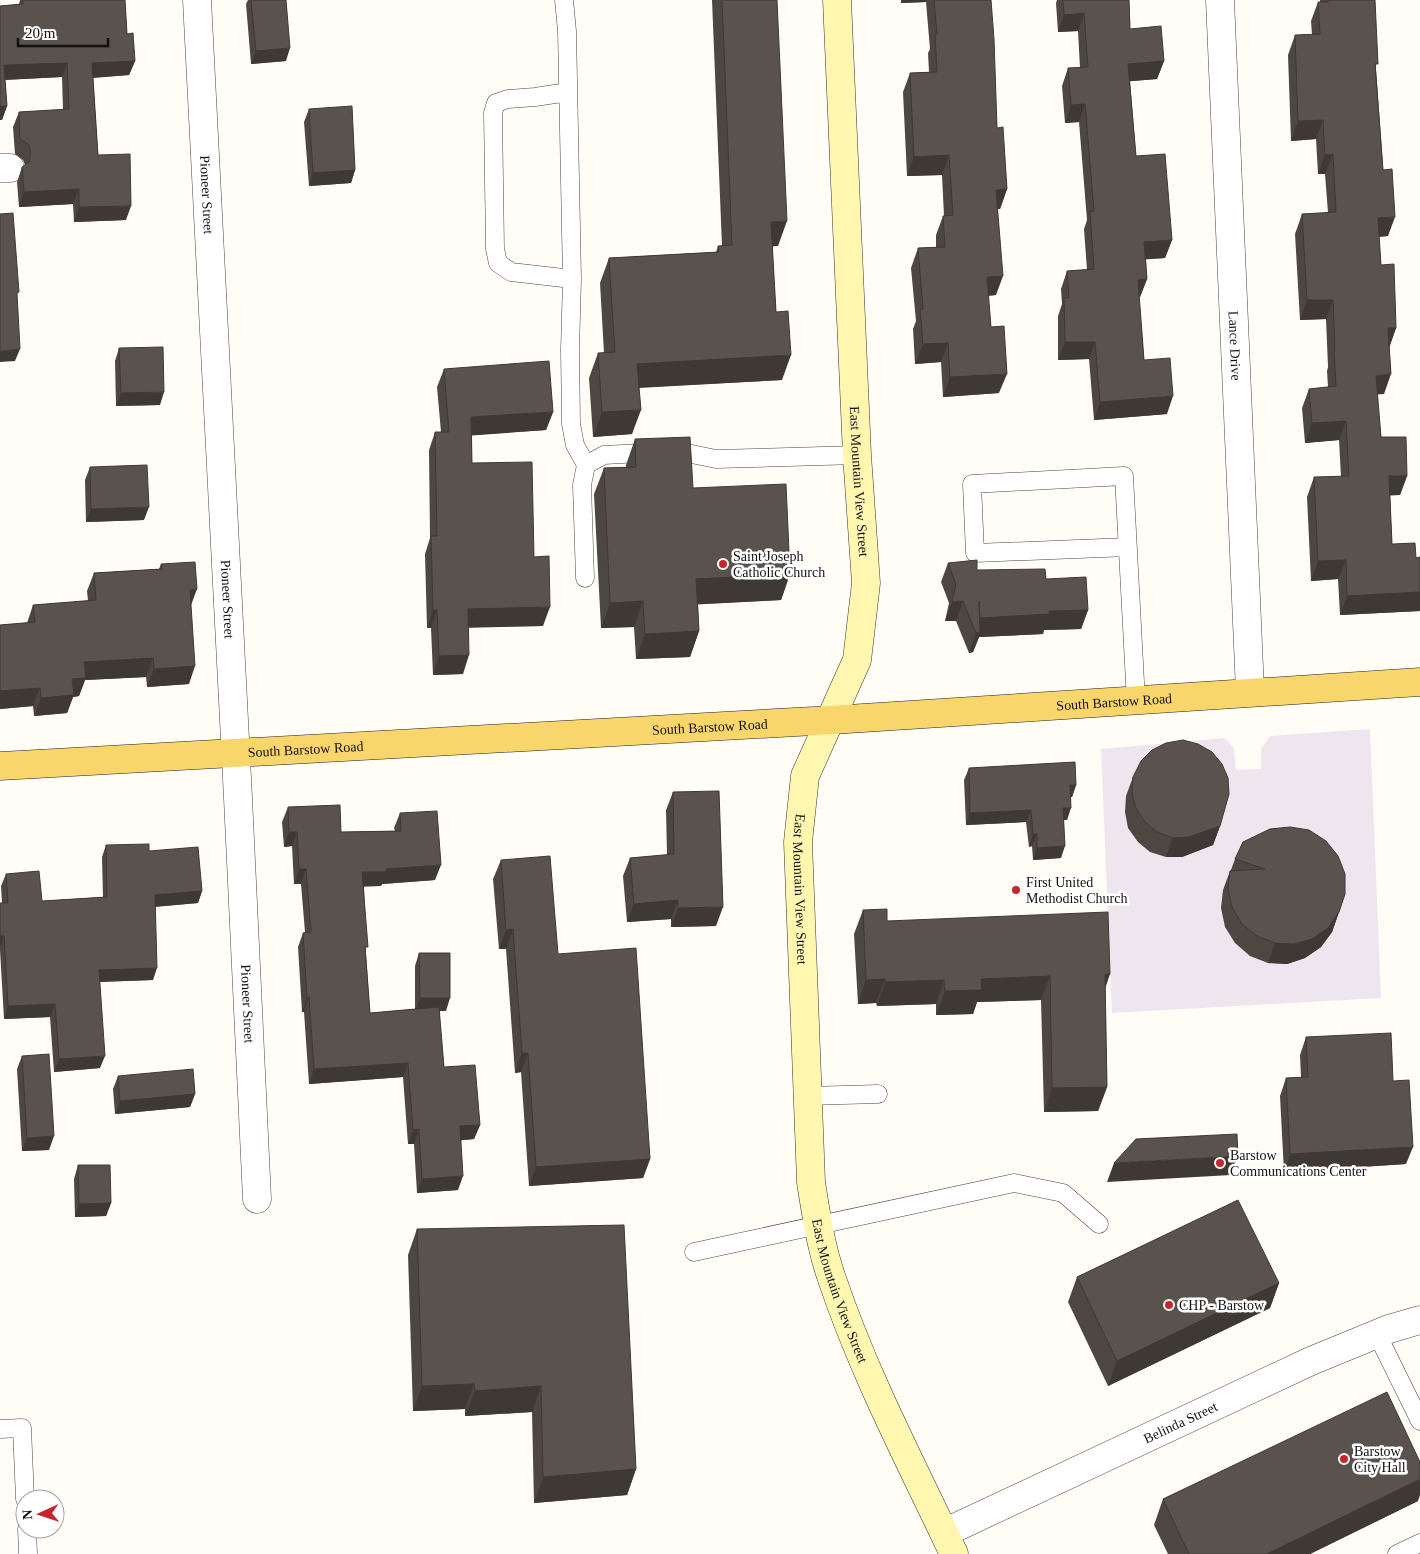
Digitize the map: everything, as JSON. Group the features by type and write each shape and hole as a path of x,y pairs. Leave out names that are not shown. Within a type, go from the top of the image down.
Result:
{"main road":[{"name":"South Barstow Road","path":"0,766 832,720 1136,701 1250,691 1420,682"}],"street":[{"name":"Pioneer Street","path":"198,0 257,1199"},
{"name":"East Mountain View Street","path":"837,0 857,455 866,583 858,660 805,776 798,842 811,1182 818,1226 831,1278 868,1372 949,1544"},
{"name":"Lance Drive","path":"1220,0 1250,691"},
{"name":"Belinda Street","path":"949,1544 1311,1361 1377,1334 1420,1320"}],"lane":[{"path":"564,0 567,31 572,279 570,350 571,424 575,445 586,465 582,485 585,578"},
{"path":"568,92 508,99 496,103 492,114 495,249 498,263 511,272 572,279"},
{"path":"586,465 604,456 677,451 716,459 857,455"},
{"path":"1128,547 974,553 972,484 1124,476 1128,547 1136,701"},
{"path":"808,1096 878,1094"},
{"path":"694,1252 1014,1183 1063,1193 1099,1224"},
{"path":"1377,1334 1420,1422"},
{"path":"0,1430 22,1428 25,1489"},
{"path":"27,1539 28,1554"},
{"path":"1397,1554 1420,1543"}],"shaded area":[{"path":"1370,729 1381,998 1112,1013 1101,749 1224,738 1234,748 1236,770 1261,769 1261,749 1270,736"}],"building":[{"path":"23,0 125,0 127,34 133,33 135,61 92,63 98,155 130,154 131,206 79,207 79,189 24,192 22,167 29,162 31,153 29,145 20,139 19,112 69,109 67,63 4,65 7,106 0,106 0,6 23,4"},
{"path":"251,0 286,0 290,48 256,51"},
{"path":"722,0 777,0 787,221 771,222 776,312 788,311 791,355 637,364 641,410 602,412 598,353 615,352 609,258 719,252 718,246 732,245"},
{"path":"934,0 991,0 997,128 1003,127 1007,189 996,190 1003,276 987,277 991,327 1004,326 1007,374 950,377 948,343 923,344 920,309 923,309 918,248 945,247 943,216 953,215 949,155 914,157 910,73 937,72 935,34 937,34"},
{"path":"1063,0 1129,0 1130,29 1161,26 1164,61 1128,64 1136,156 1165,154 1172,240 1144,242 1147,279 1138,280 1144,360 1170,358 1173,396 1100,402 1095,342 1065,342 1064,298 1069,298 1067,271 1094,269 1090,212 1094,211 1085,104 1071,105 1068,68 1088,67 1084,13 1064,15"},
{"path":"1328,0 1375,0 1378,64 1375,64 1383,170 1392,169 1395,217 1378,218 1381,265 1394,264 1396,328 1388,328 1391,374 1376,376 1381,437 1406,437 1407,476 1389,476 1392,544 1415,543 1416,558 1420,557 1420,592 1347,596 1346,560 1318,561 1314,477 1349,476 1346,421 1312,423 1309,389 1336,386 1333,300 1307,300 1302,214 1336,212 1333,154 1325,155 1323,120 1298,121 1295,35 1320,34 1318,2 1328,2"},
{"path":"352,106 355,170 313,173 309,109"},
{"path":"13,213 19,292 17,293 20,349 0,351 0,214"},
{"path":"163,347 164,392 121,393 119,348"},
{"path":"549,361 553,412 471,417 472,463 532,462 534,557 549,556 550,607 468,609 469,655 439,656 437,610 433,610 431,536 437,536 435,432 449,432 444,369"},
{"path":"690,437 693,488 786,484 790,574 696,579 699,631 645,634 643,601 610,603 604,468 636,467 635,439"},
{"path":"147,465 149,507 91,509 90,467"},
{"path":"977,560 977,570 1045,569 1046,579 1086,577 1088,610 1049,611 1050,614 980,618 979,601 980,632 976,633 963,601 952,602 956,584 948,563"},
{"path":"195,562 197,589 190,590 195,666 154,669 153,658 84,662 86,678 72,679 74,695 41,698 40,688 0,691 0,625 35,622 33,605 96,600 94,573 162,569 161,564"},
{"path":"1183,740 1198,744 1212,752 1222,764 1228,778 1229,794 1220,826 1189,837 1173,838 1157,832 1145,822 1136,808 1132,793 1133,777 1141,761 1152,750 1166,743"},
{"path":"1075,762 1076,785 1070,785 1071,808 1063,808 1065,846 1037,848 1037,834 1033,834 1031,810 970,813 969,768"},
{"path":"719,791 723,907 678,908 678,900 634,904 630,858 674,854 673,792"},
{"path":"340,805 341,832 401,831 400,813 437,811 441,865 386,869 386,872 362,872 368,947 365,947 370,1013 439,1007 444,1067 475,1065 480,1125 460,1126 463,1176 422,1179 419,1129 413,1130 408,1063 314,1069 303,933 311,932 306,869 299,869 297,832 289,832 288,807"},
{"path":"1290,827 1309,830 1326,841 1338,856 1345,874 1345,894 1339,912 1328,928 1312,939 1294,944 1275,943 1257,936 1242,924 1232,907 1228,889 1230,871 1265,869 1235,859 1243,842 1270,829"},
{"path":"149,844 149,851 198,847 202,891 155,895 157,968 99,970 105,1056 59,1059 55,1004 8,1006 4,936 0,936 0,903 8,903 6,874 39,871 42,901 107,897 106,845"},
{"path":"550,856 558,954 636,948 650,1159 536,1167 528,1053 522,1053 513,929 506,930 501,860"},
{"path":"887,909 887,921 1108,912 1110,974 1105,974 1107,1087 1052,1088 1050,976 981,979 982,990 945,991 944,980 885,982 885,979 866,980 863,910"},
{"path":"419,953 450,953 450,998 420,998"},
{"path":"1391,1033 1393,1081 1409,1080 1413,1147 1290,1154 1286,1078 1308,1077 1306,1037"},
{"path":"49,1054 54,1136 27,1138 22,1056"},
{"path":"193,1069 195,1094 120,1101 118,1076"},
{"path":"1237,1134 1238,1156 1114,1163 1136,1139"},
{"path":"78,1165 110,1165 111,1203 79,1204"},
{"name":"CHP - Barstow","path":"1238,1200 1279,1283 1117,1361 1077,1277"},
{"path":"624,1225 636,1469 543,1477 541,1386 475,1391 474,1384 422,1386 417,1229"},
{"name":"Barstow City Hall","path":"1387,1392 1420,1462 1420,1479 1267,1554 1189,1554 1163,1499"}],"place":[{"name":"Saint Joseph Catholic Church","path":"723,564"},
{"name":"First United Methodist Church","path":"1016,890"},
{"name":"Barstow Communications Center","path":"1220,1163"},
{"name":"CHP - Barstow","path":"1169,1305"},
{"name":"Barstow City Hall","path":"1344,1459"}]}
